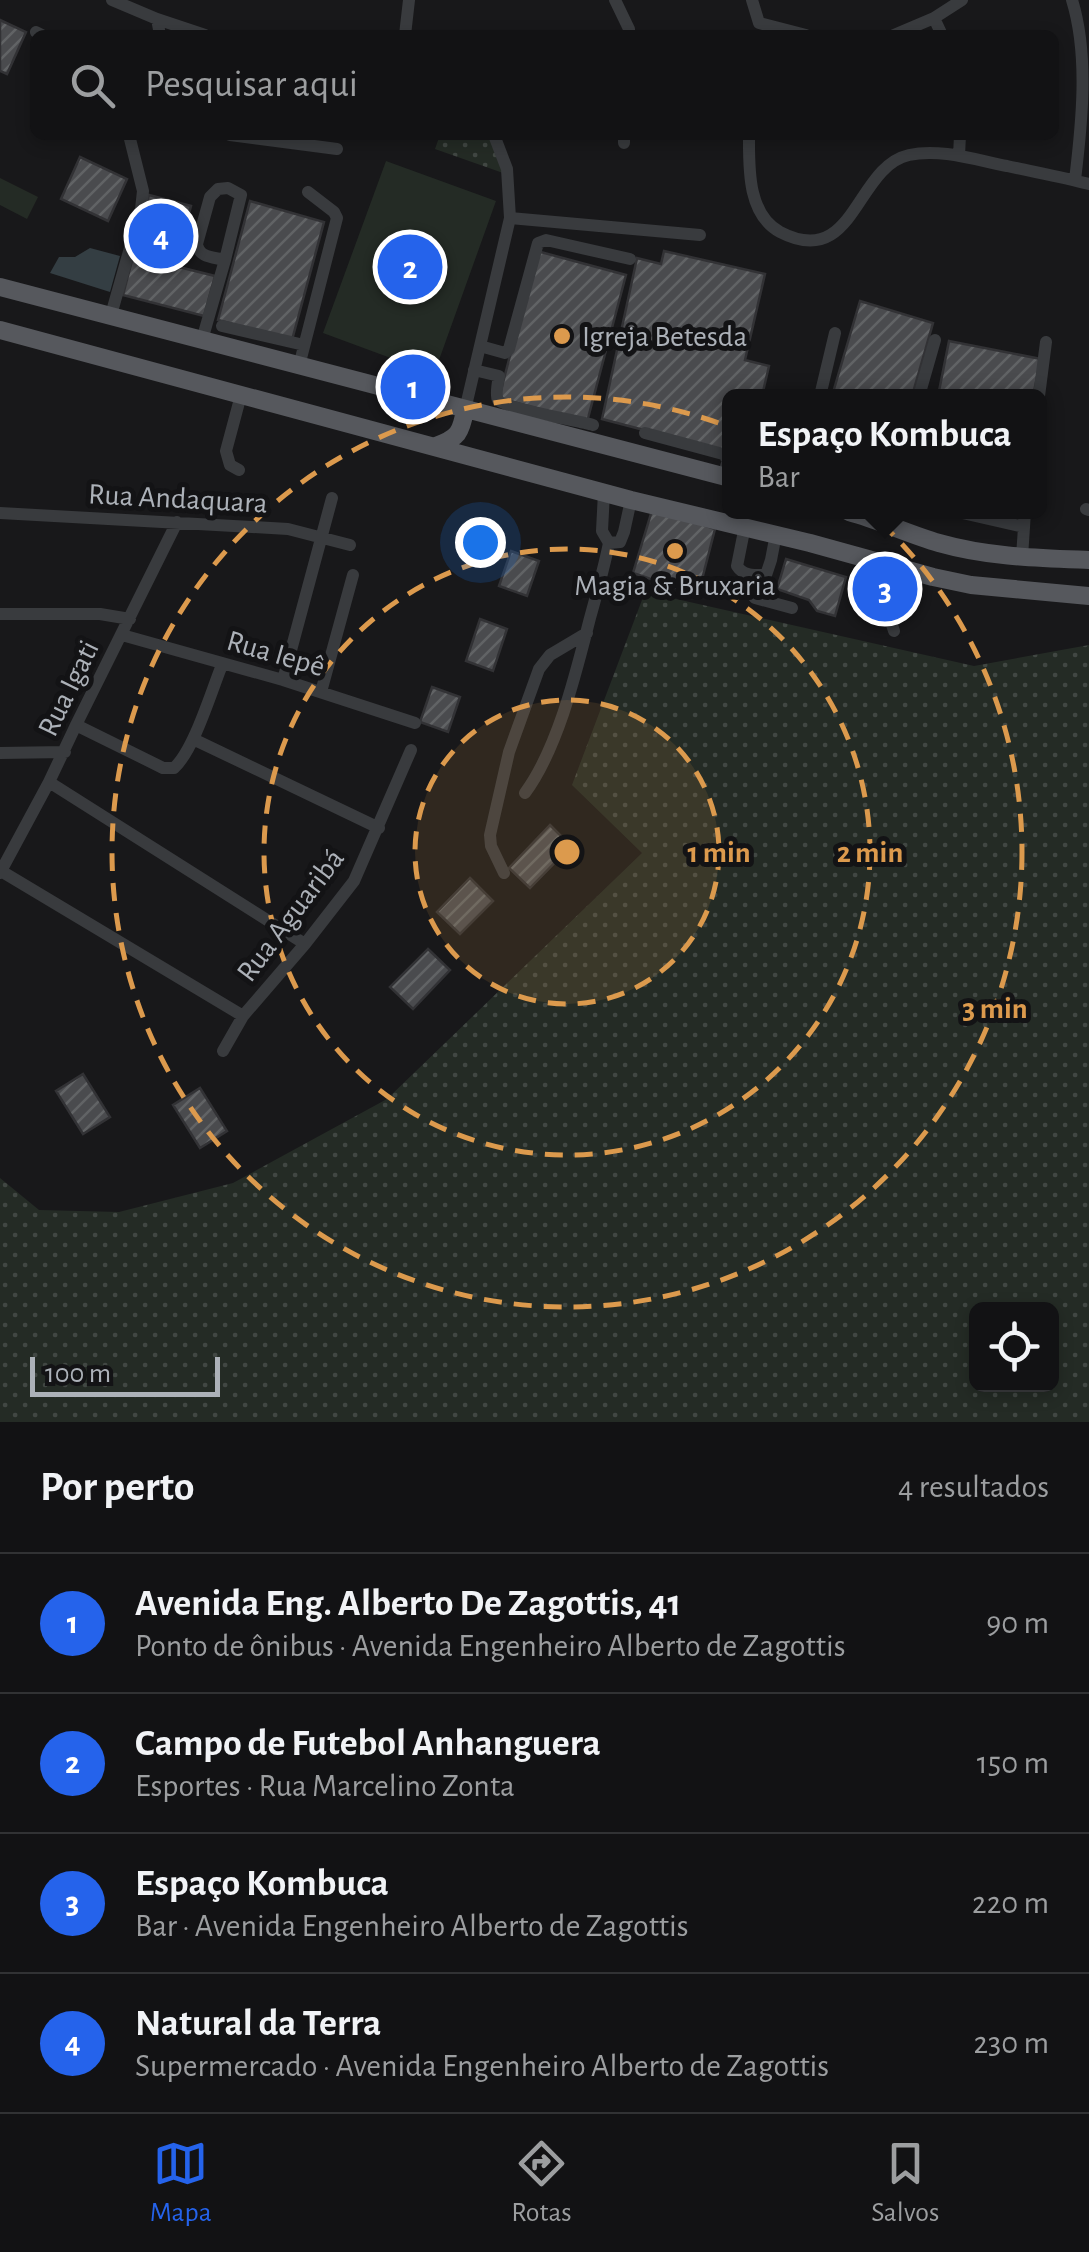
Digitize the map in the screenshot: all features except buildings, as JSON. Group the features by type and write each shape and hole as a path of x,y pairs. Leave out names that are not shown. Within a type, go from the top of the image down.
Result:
{"main road":[{"path":"0,288 722,476"},
{"path":"0,330 632,500 971,585 1089,596"},
{"path":"436,446 454,440 465,410"},
{"path":"897,519 938,542 1005,556 1089,560"}],"street":[{"path":"112,0 190,30"},
{"path":"406,30 409,0"},
{"path":"615,0 629,30"},
{"path":"752,0 756,29"},
{"path":"906,30 962,0"},
{"path":"749,140 753,192 763,216 774,229 810,241 822,239 842,225 888,164 912,154 959,156 1082,182 1088,79 1083,30 1072,0"},
{"path":"934,18 940,30"},
{"path":"157,19 159,30"},
{"path":"111,316 143,191 130,140"},
{"path":"268,140 336,149"},
{"path":"465,410 510,218 507,170 496,140"},
{"path":"959,156 960,140"},
{"path":"202,340 225,260 241,195 228,188 218,189 210,197 197,244 202,256 225,260"},
{"path":"298,366 337,218 308,192"},
{"path":"510,218 700,235"},
{"path":"480,346 505,353 509,349 538,244 546,240 630,259"},
{"path":"222,326 304,345"},
{"path":"822,389 835,333"},
{"path":"922,389 935,340"},
{"path":"1040,389 1046,342"},
{"path":"474,370 499,376 496,396 513,407 593,424"},
{"path":"238,470 230,465 226,451 241,395"},
{"path":"645,433 722,454"},
{"path":"525,793 538,775 568,698 586,633 609,542 602,531 604,492"},
{"path":"283,680 332,498"},
{"path":"609,542 620,542 632,500"},
{"name":"Rua Andaquara","path":"0,513 288,529 350,545"},
{"path":"989,519 1024,527"},
{"path":"1022,557 1025,519"},
{"name":"Rua Igati","path":"1,872 176,522"},
{"path":"745,526 737,566 748,574 766,574 776,534"},
{"path":"882,563 880,588 894,631"},
{"path":"748,574 750,593 755,598 792,608"},
{"path":"321,692 353,575"},
{"path":"0,614 100,614 130,619"},
{"path":"504,873 490,835 509,752 540,668 550,655 586,633"},
{"name":"Rua Iepê","path":"122,635 283,680 415,723"},
{"path":"76,724 163,768 174,768 192,739 222,664"},
{"path":"192,739 379,828"},
{"name":"Rua Aguaribá","path":"224,1051 242,1016 354,881 411,750"},
{"path":"0,754 64,752"},
{"path":"49,782 305,944"},
{"path":"1,872 242,1016"}],"shaded area":[{"path":"438,140 491,140 506,174 435,149"},
{"path":"386,161 496,201 434,374 323,333"},
{"path":"0,178 38,197 27,219 0,205"},
{"path":"90,248 120,256 110,292 50,273 59,257 75,257"},
{"path":"645,592 974,666 1089,645 1089,1422 0,1422 0,1178 39,1210 119,1212 233,1183 387,1099 642,853 572,785"}],"place":[{"name":"Natural da Terra","path":"161,236"},
{"name":"Campo de Futebol Anhanguera","path":"410,267"},
{"name":"Igreja Betesda","path":"562,336"},
{"name":"Avenida Eng. Alberto De Zagottis, 41","path":"413,387"},
{"name":"Magia & Bruxaria","path":"675,551"},
{"name":"Espaço Kombuca","path":"885,589"}]}
